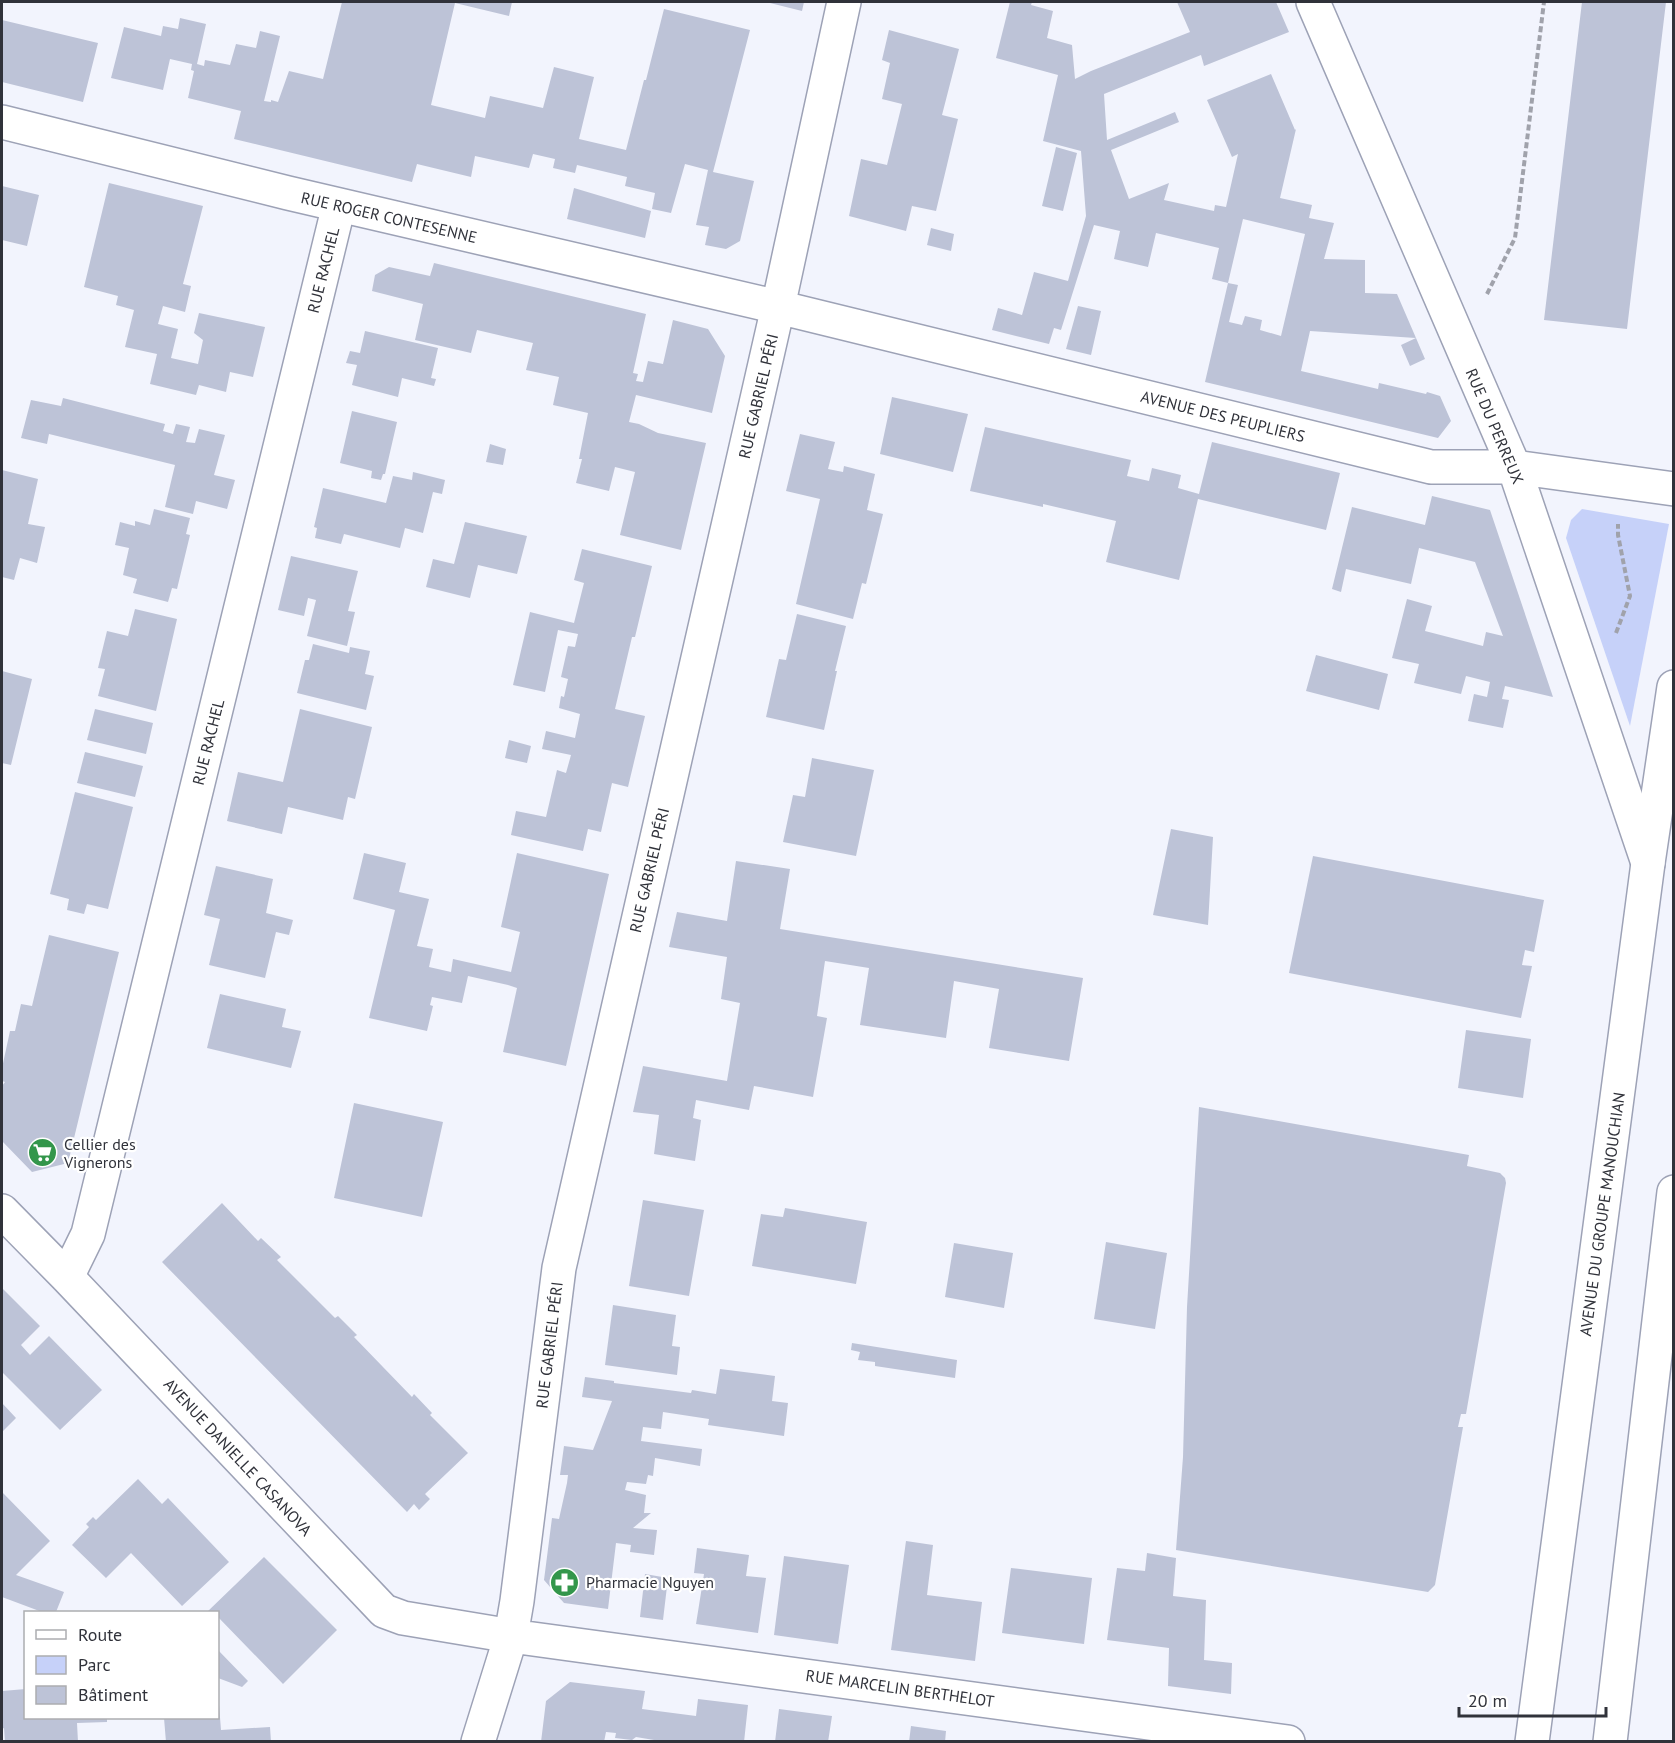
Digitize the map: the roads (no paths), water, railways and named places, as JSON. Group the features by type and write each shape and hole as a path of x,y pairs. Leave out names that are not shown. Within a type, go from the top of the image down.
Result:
{"street":[{"name":"RUE GABRIEL PÉRI","path":"478,1742 511,1636 517,1601 559,1268 778,307 844,2"},
{"name":"RUE DU PERREUX","path":"1312,2 1514,467 1648,863"},
{"name":"RUE ROGER CONTESENNE","path":"2,122 339,205 778,307"},
{"name":"RUE RACHEL","path":"67,1277 88,1234 339,205"},
{"name":"AVENUE DES PEUPLIERS","path":"778,307 1431,467 1514,467 1674,489"},
{"name":"AVENUE DU GROUPE MANOUCHIAN","path":"1532,1742 1648,863 1674,687"},
{"path":"1610,1742 1674,1192"},
{"name":"AVENUE DANIELLE CASANOVA","path":"2,1211 384,1611 403,1618 511,1636"},
{"name":"RUE MARCELIN BERTHELOT","path":"511,1636 1119,1730 1288,1742"}],"place":[{"name":"Cellier des Vignerons","path":"43,1153"},
{"name":"Pharmacie Nguyen","path":"565,1582"}]}
